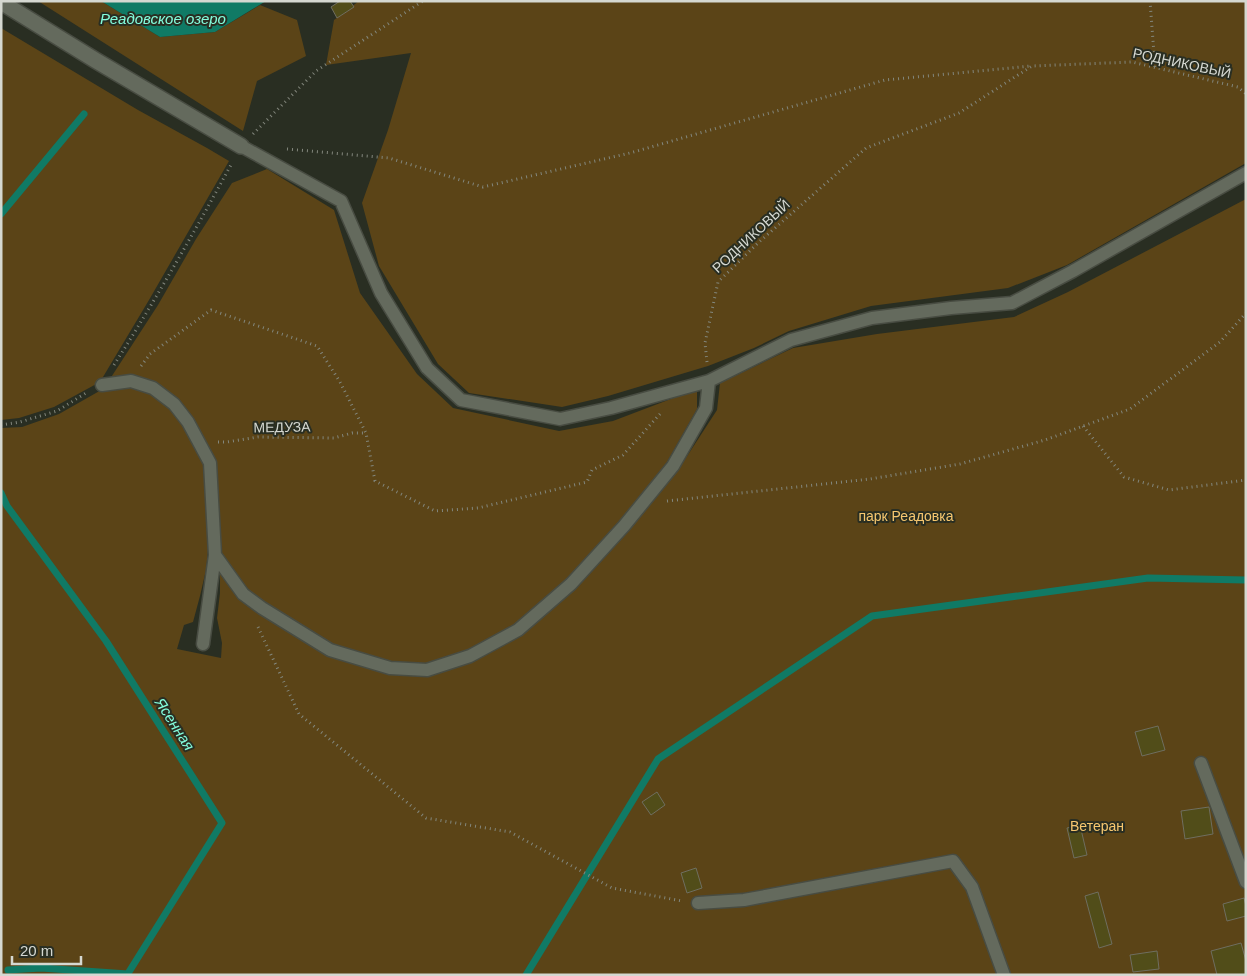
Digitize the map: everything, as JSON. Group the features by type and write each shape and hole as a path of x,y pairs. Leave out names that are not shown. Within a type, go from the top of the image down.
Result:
{"street":[{"path":"1,2 94,60 241,146"}],"lane":[{"path":"241,146 341,201 381,293 427,368 461,400 560,419 611,408 709,381 791,340 872,318 951,308 1012,303 1073,271 1246,173"},
{"path":"102,385 131,381 153,388 174,404 188,422 210,463 215,556 203,644"},
{"path":"215,556 243,594 330,650 390,668 428,670 470,656 518,630 572,584 644,503 672,466 706,408 709,381"},
{"path":"1201,764 1246,882"},
{"path":"698,903 744,900 953,861 972,888 1004,975"}],"path":[{"path":"1,424 20,422 57,411 102,385 154,303 241,146 316,71 423,1"},
{"path":"1150,1 1156,67"},
{"name":"РОДНИКОВЫЙ","path":"709,381 705,343 718,282 758,243 866,148 959,113 1032,66 1132,62 1238,87 1246,94"},
{"path":"281,149 389,158 483,187 630,153 885,80 1032,66"},
{"path":"131,381 150,354 211,310 317,346 340,382 366,433 375,481 435,511 478,508 587,482 592,470 623,455 657,416 664,411"},
{"path":"644,503 870,479 960,464 1045,440 1130,409 1220,342 1246,313"},
{"path":"1083,426 1124,477 1169,490 1246,480"},
{"name":"МЕДУЗА","path":"199,442 227,442 258,438 334,438 352,433 366,433"},
{"path":"243,594 299,714 426,818 510,832 612,888 698,903"}],"green space":[{"path":"38,1 101,1 160,37 215,32 260,5 297,20 306,56 257,81 243,131"},
{"path":"359,1 1246,1 1246,163 1067,265 1008,288 871,306 789,331 754,348 708,366 608,396 562,407 469,393 438,364 379,266 362,203 388,130 411,53 326,65 334,20"},
{"path":"1,28 138,110 229,161 100,382 54,407 19,418 1,420"},
{"path":"267,169 334,210 360,293 417,374 453,408 559,431 613,421 697,389 697,409 667,462 620,522 568,580 515,626 467,651 426,665 390,663 332,645 246,591 218,552 213,462 154,386 108,382 158,305 196,239 232,183"},
{"name":"парк Реадовка","path":"1246,199 1246,975 1,975 1,428 22,427 59,414 103,389 131,383 151,390 172,406 207,464 211,520 206,570 200,596 193,622 184,625 177,649 221,658 222,643 217,618 220,568 260,612 390,673 473,660 576,588 628,531 678,470 717,410 720,383 793,348 877,334 1014,317 1068,292"}],"water":[{"name":"Реадовское озеро","path":"101,1 266,1 215,32 160,37"}],"building":[{"path":"340,1 350,1 354,7 337,18 331,7"},
{"path":"1158,726 1165,750 1142,756 1135,732"},
{"path":"657,792 665,805 651,815 642,802"},
{"path":"1209,807 1213,834 1185,839 1181,811"},
{"path":"1080,825 1087,855 1074,858 1067,828"},
{"path":"696,868 702,888 687,893 681,873"},
{"path":"1098,892 1112,944 1099,948 1085,896"},
{"path":"1244,898 1246,916 1227,921 1223,904"},
{"path":"1241,943 1246,961 1246,975 1217,975 1211,951"},
{"path":"1157,951 1159,969 1133,972 1130,955"}],"waterway":[{"path":"1,214 84,114"},
{"name":"Ясенная","path":"1,493 7,506 106,641 222,823 127,975"},
{"path":"526,975 658,759 872,616 1148,578 1246,580"},
{"path":"8,970 41,968 128,974"}],"park label":[{"name":"Ветеран","path":"1097,826"}]}
